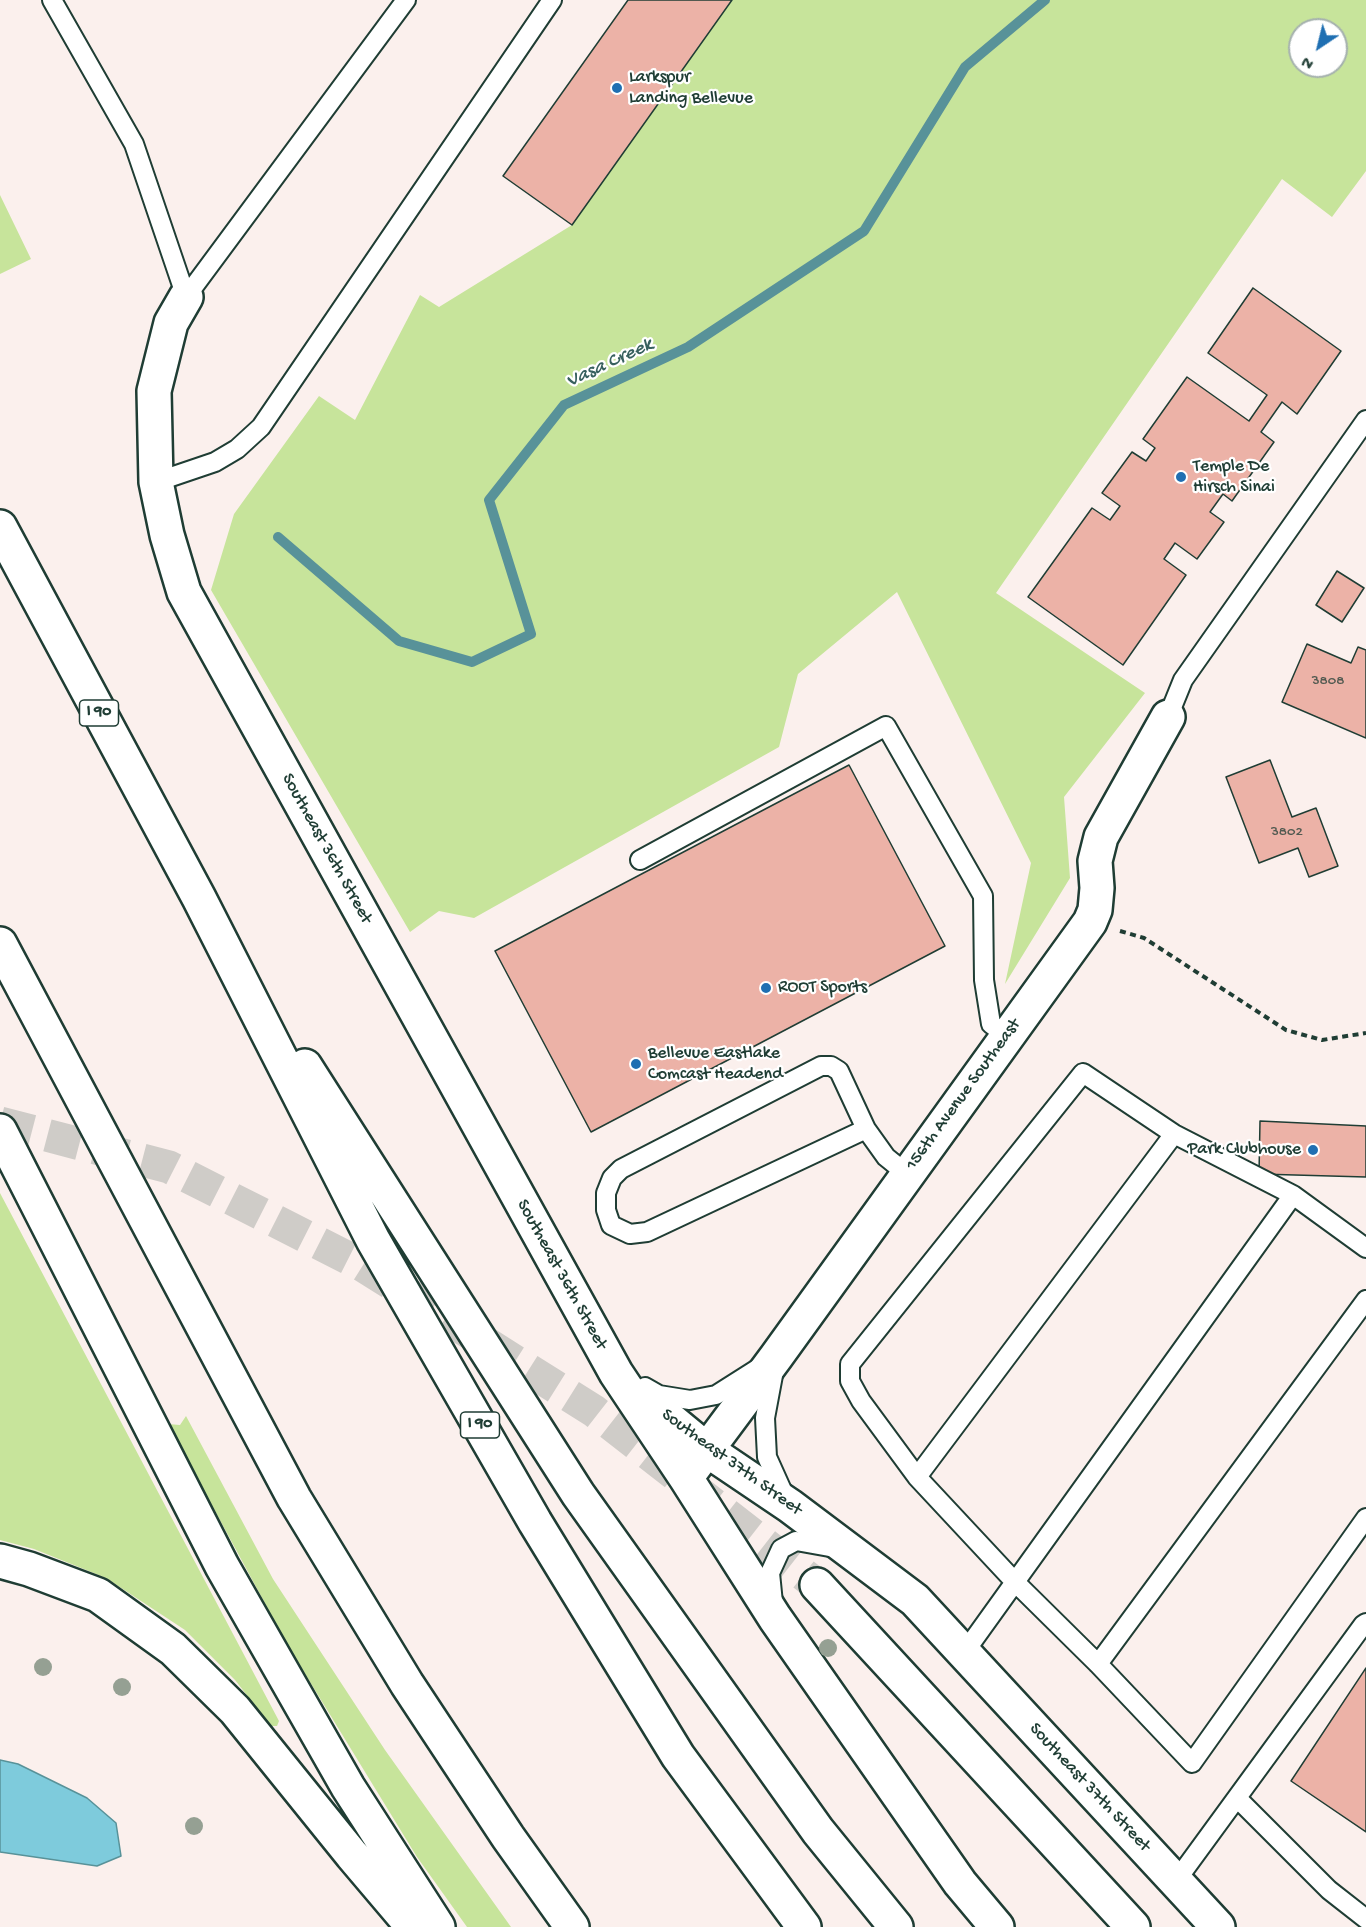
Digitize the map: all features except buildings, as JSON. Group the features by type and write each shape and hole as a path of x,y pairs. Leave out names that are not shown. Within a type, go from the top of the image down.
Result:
{"main road":[{"name":"Southeast 36th Street","path":"186,297 171,323 154,392 156,482 167,536 184,592 616,1373"},
{"name":"I 90","path":"0,527 199,898 373,1240 536,1522 678,1756 804,1927"},
{"name":"156th Avenue Southeast","path":"686,1478 776,1357 1089,922 1095,910 1098,888 1095,861 1101,837 1168,717"},
{"path":"199,898 578,1494 818,1831 896,1927"},
{"path":"0,944 294,1498 407,1684 508,1837 572,1927"},
{"path":"0,1131 222,1566 348,1787 438,1927"},
{"name":"Southeast 37th Street","path":"616,1373 707,1450 790,1506 915,1600 1218,1927"},
{"name":"Southeast 37th Street","path":"616,1373 775,1618 960,1883 997,1927"},
{"path":"0,1562 29,1569 98,1595 173,1649 235,1710 413,1927"},
{"path":"817,1585 1133,1927"}],"lane":[{"path":"52,0 134,144 186,297"},
{"path":"186,297 406,0"},
{"path":"156,482 215,462 237,449 261,427 552,0"},
{"path":"1168,717 1183,680 1366,420"},
{"path":"640,860 886,726 983,897 984,980 991,1024 1008,1036"},
{"path":"866,1129 647,1232 630,1234 611,1225 606,1210 606,1193 612,1178 621,1169 820,1066 831,1066 839,1071 866,1129 886,1157 907,1174"},
{"path":"1366,1248 1293,1195 1174,1134 1083,1073 850,1364 850,1381 861,1401 918,1477 1015,1582 1098,1664 1192,1763 1366,1518"},
{"path":"918,1477 1174,1134"},
{"path":"964,1653 1293,1195"},
{"path":"1098,1664 1366,1300"},
{"path":"616,1373 659,1395 690,1400 716,1395 776,1357"},
{"path":"776,1357 765,1418 767,1457 790,1506"},
{"path":"775,1618 770,1573 780,1549 796,1541 851,1552"},
{"path":"1176,1881 1366,1623"},
{"path":"1237,1798 1329,1890 1366,1919"}],"path":[{"path":"1089,922 1144,938 1286,1030 1322,1040 1366,1033"}],"green space":[{"path":"732,0 1366,0 1366,171 1332,217 1282,179 996,593 1145,693 1064,797 1070,878 1005,984 1031,863 897,592 798,674 779,747 474,918 439,911 410,932 211,590 234,514 319,396 355,420 420,295 439,307 572,225"},
{"path":"0,195 31,259 0,274"},
{"path":"0,1193 279,1721 277,1726 271,1726 235,1680 185,1630 106,1578 34,1549 0,1540"},
{"path":"186,1416 273,1579 385,1750 511,1927 467,1927 417,1857 288,1646 168,1424 180,1425"}],"water":[{"path":"0,1760 18,1764 87,1798 116,1823 121,1856 97,1866 0,1852"}],"waterway":[{"name":"Vasa Creek","path":"278,537 399,641 472,662 531,634 489,500 564,405 688,347 864,231 965,67 1045,0"}],"tunnel":[{"path":"0,1123 169,1167 362,1265 594,1411 817,1585"}],"place":[{"name":"Larkspur Landing Bellevue","path":"617,88"},
{"name":"Temple De Hirsch Sinai","path":"1181,477"},
{"name":"ROOT Sports","path":"766,988"},
{"name":"Bellevue Eastlake Comcast Headend","path":"636,1064"},
{"name":"Park Clubhouse","path":"1313,1150"}]}
